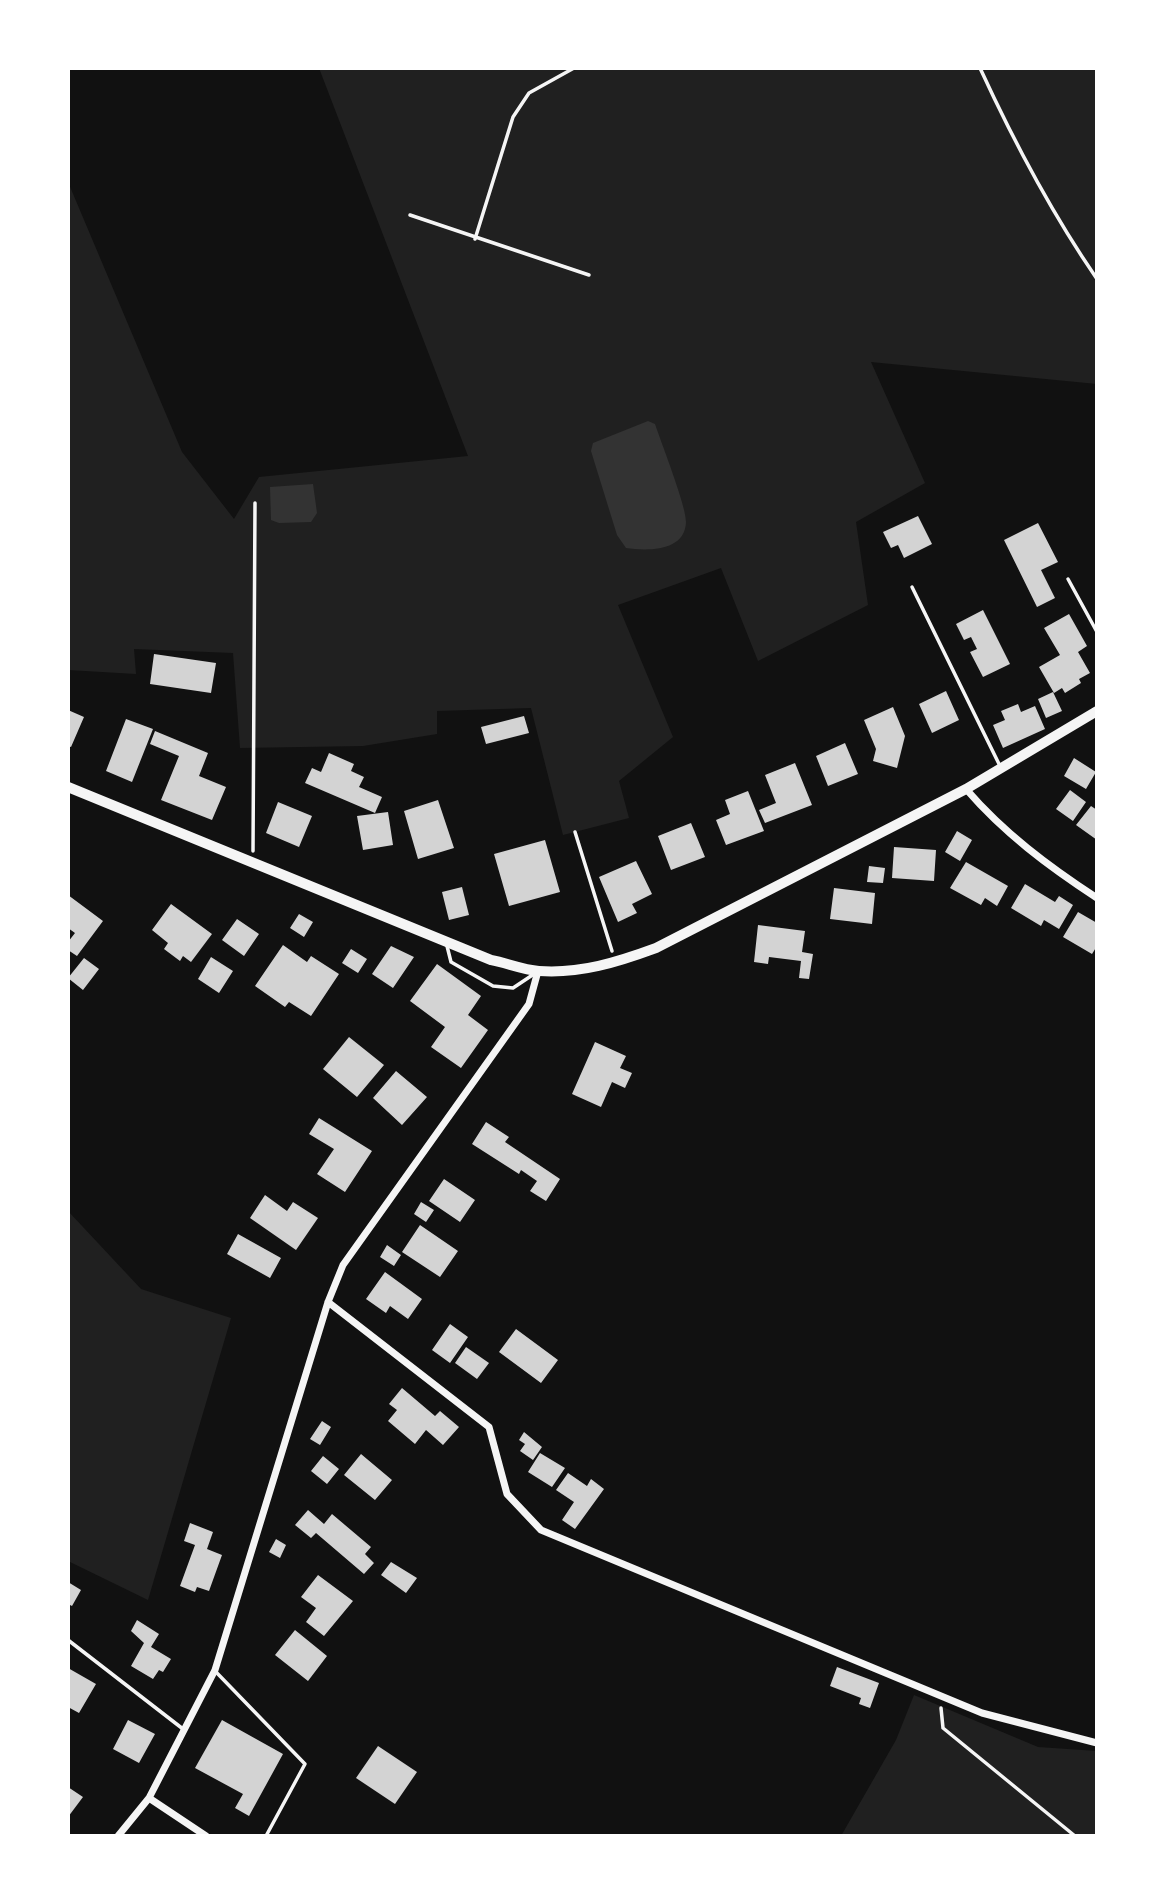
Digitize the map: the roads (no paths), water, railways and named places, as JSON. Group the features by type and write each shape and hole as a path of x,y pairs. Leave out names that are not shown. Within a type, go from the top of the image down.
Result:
{"street":[{"path":"68,787 491,960 538,971 580,970 616,963 656,948 965,789 1097,711"},
{"path":"965,789 995,823 1097,898"},
{"path":"118,1836 149,1798 215,1670 328,1302 343,1265 530,1004 538,971"},
{"path":"328,1302 489,1427 507,1494 541,1530 982,1713 1097,1743"},
{"path":"149,1798 206,1836"}],"lane":[{"path":"1068,579 1097,632"},
{"path":"912,587 1001,768"},
{"path":"447,944 452,962 493,986 513,989 538,971"},
{"path":"68,1640 184,1730"},
{"path":"215,1670 305,1764 266,1836"}]}
